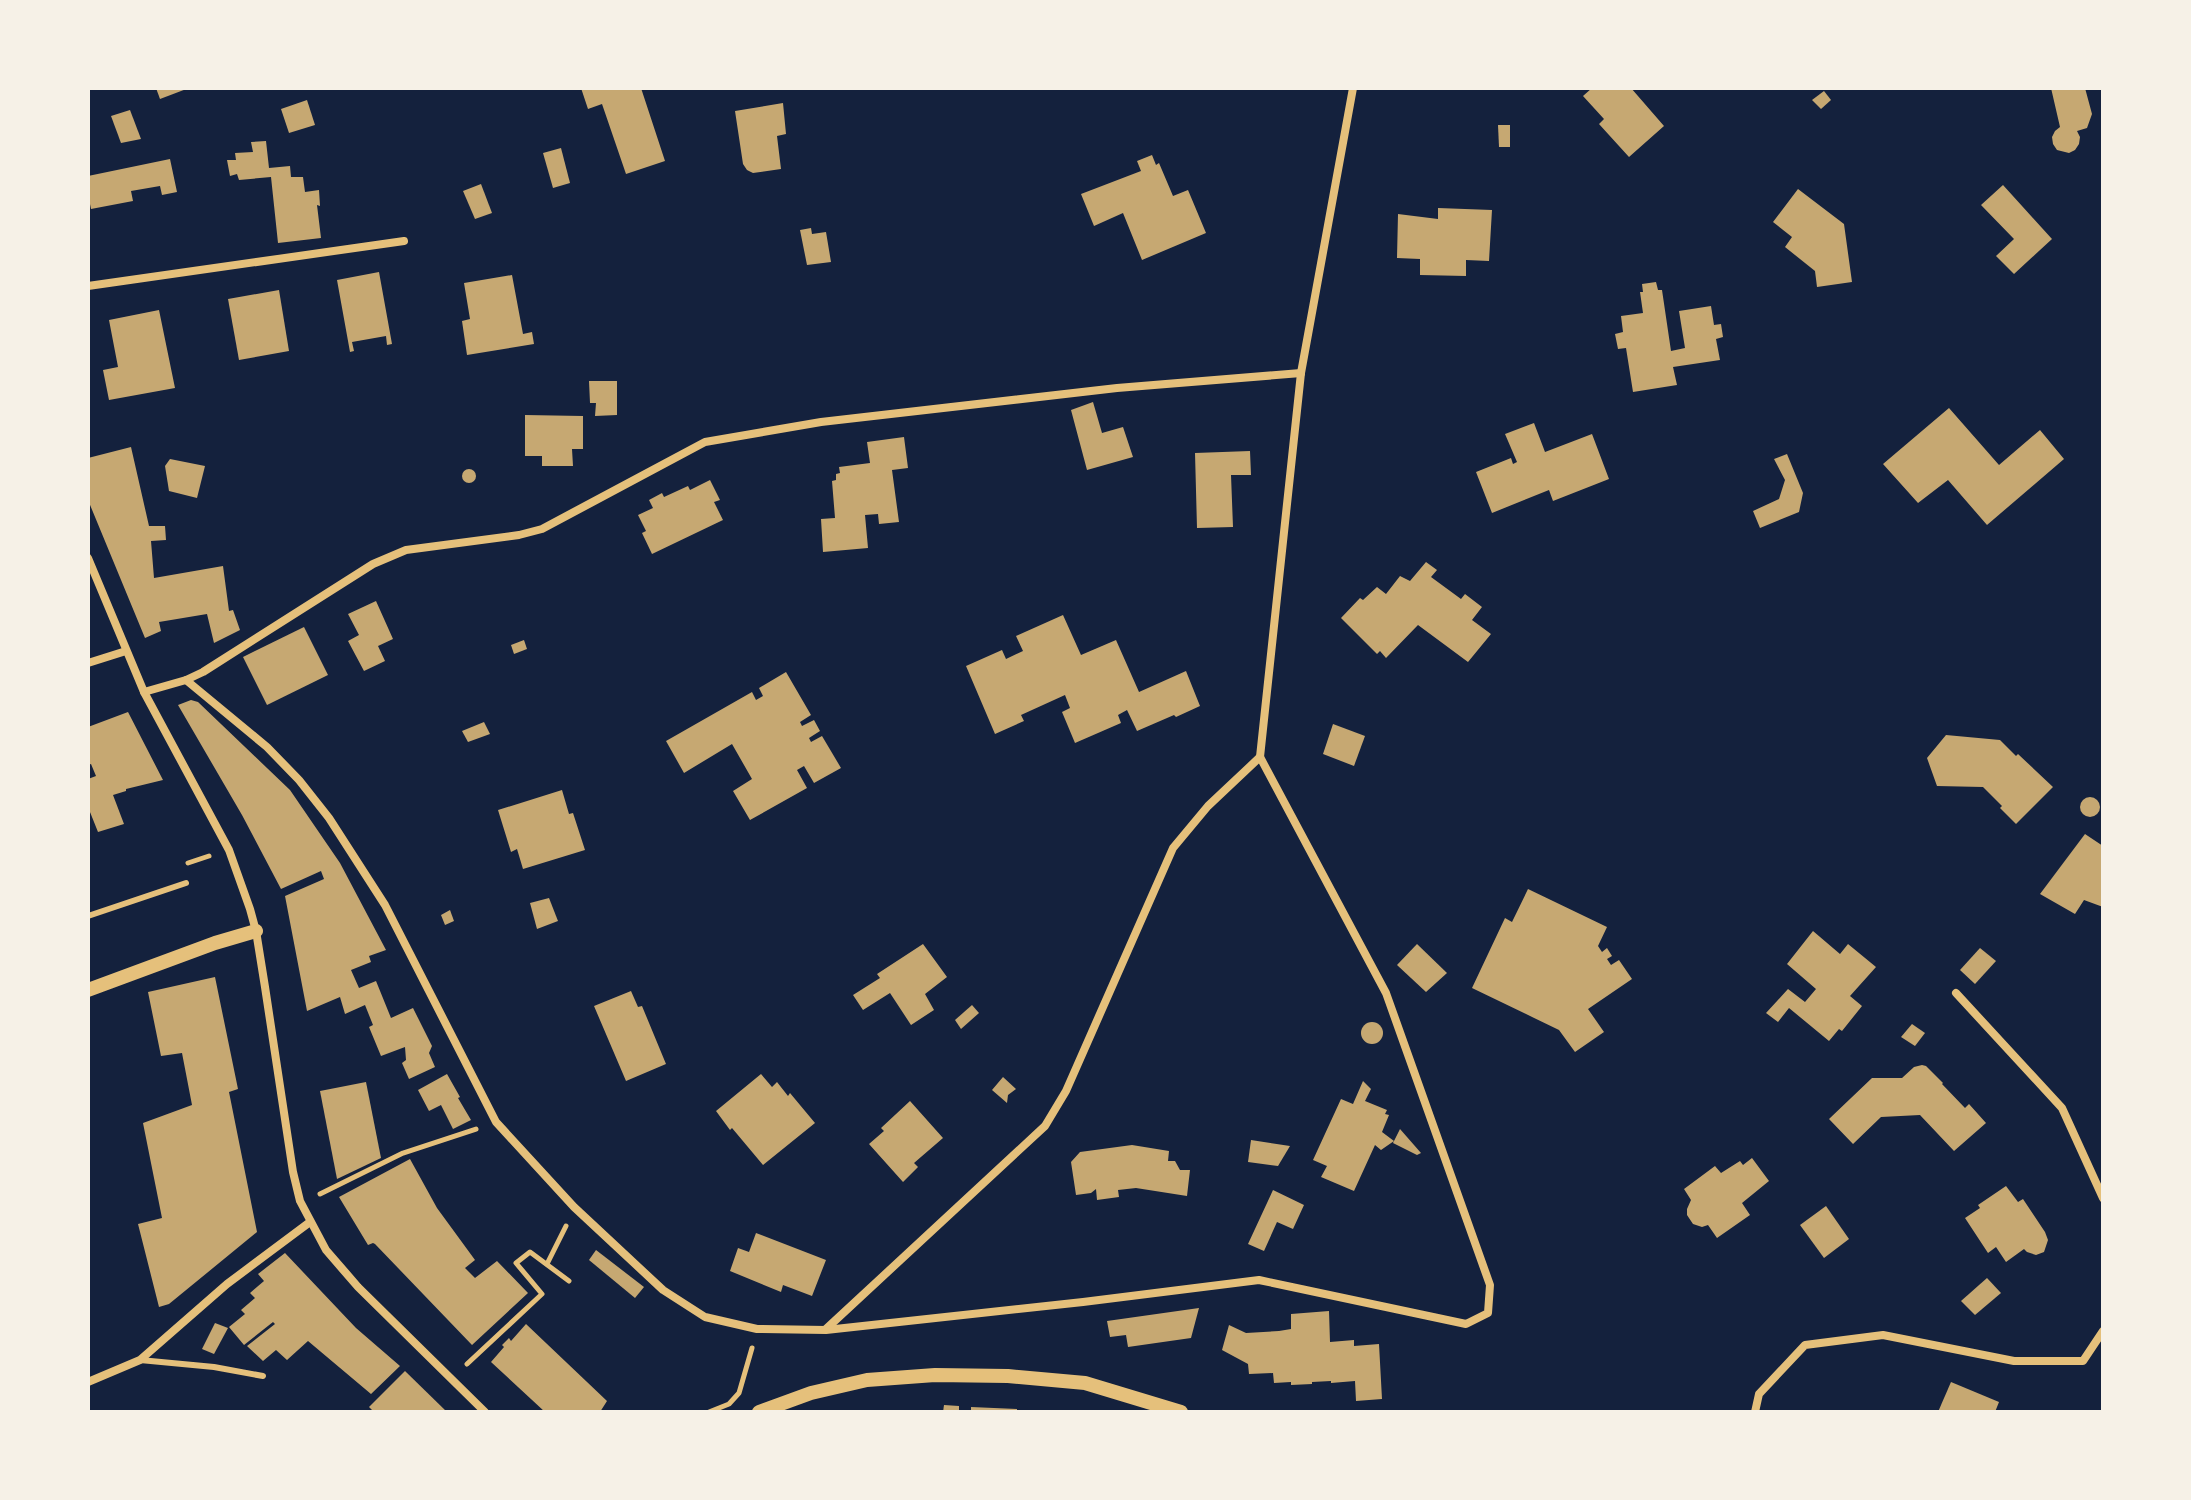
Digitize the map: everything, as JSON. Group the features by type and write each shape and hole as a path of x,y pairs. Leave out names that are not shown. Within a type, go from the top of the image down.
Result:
{"street":[{"path":"186,680 267,747 329,818 385,905 496,1122 574,1207 663,1290 705,1317 757,1329 826,1330 1259,1280 1466,1324 1488,1313 1490,1285 1386,993 1260,757 1301,373 1353,88"},
{"path":"88,286 404,241"},
{"path":"144,692 203,672 373,564 406,550 519,535 542,529 705,442 821,422 1117,388 1301,373"},
{"path":"88,558 144,692 229,850 256,931 300,1201 326,1250 358,1287 485,1412"},
{"path":"88,663 126,651"},
{"path":"826,1330 1045,1126 1066,1091 1173,848 1208,806 1260,757"},
{"path":"88,990 256,931"},
{"path":"1956,993 2062,1108 2103,1198"},
{"path":"88,1382 140,1360 227,1284 310,1222"},
{"path":"1755,1412 1759,1394 1805,1345 1883,1335 2014,1361 2083,1361 2103,1331"},
{"path":"759,1412 811,1393 867,1380 935,1375 1008,1376 1085,1383 1181,1412"}],"lane":[{"path":"88,916 186,883"},
{"path":"140,1360 214,1367 263,1376"}],"path":[{"path":"331,1190 403,1153 496,1122"},
{"path":"547,1264 574,1207"},
{"path":"451,1378 542,1294 516,1263 530,1252 569,1281"},
{"path":"709,1412 729,1404 739,1393 751,1350"}],"building":[{"path":"156,88 189,88 160,99"},
{"path":"581,88 641,88 665,161 626,174 602,104 588,109"},
{"path":"1592,88 1631,88 1664,126 1629,157 1599,124 1604,119 1583,96"},
{"path":"2051,88 2085,88 2092,114 2087,128 2077,131 2079,144 2069,153 2057,150 2053,144 2052,137 2060,127"},
{"path":"1824,91 1831,100 1821,109 1812,100"},
{"path":"307,100 315,125 289,133 281,109"},
{"path":"783,103 786,134 777,136 781,169 753,173 743,164 735,111"},
{"path":"130,110 141,139 121,143 111,116"},
{"path":"1498,125 1510,125 1510,147 1499,147"},
{"path":"266,141 269,168 290,166 291,177 303,177 305,192 319,190 320,206 317,205 321,238 278,243 271,177 239,180 237,174 230,176 227,160 236,160 235,153 253,152 251,142"},
{"path":"561,148 570,183 553,188 543,153"},
{"path":"1152,155 1156,165 1159,163 1173,196 1188,190 1206,233 1142,260 1123,213 1094,226 1081,194 1141,171 1137,161"},
{"path":"170,159 177,192 162,195 160,186 131,191 133,201 91,209 88,176"},
{"path":"481,184 492,213 475,219 463,191"},
{"path":"2003,185 2052,239 2014,274 1996,256 2014,239 1981,205"},
{"path":"1798,189 1844,224 1852,282 1817,287 1815,271 1785,247 1792,237 1773,222"},
{"path":"1438,208 1492,210 1489,261 1466,260 1466,276 1420,275 1420,259 1397,258 1398,214 1438,219"},
{"path":"811,228 812,234 826,232 831,262 807,265 800,230"},
{"path":"379,272 392,344 387,345 386,336 352,342 354,351 350,352 337,280"},
{"path":"512,275 523,334 532,332 534,344 467,355 462,321 470,319 464,283"},
{"path":"1656,282 1658,290 1662,290 1671,351 1685,348 1679,311 1711,306 1714,325 1721,324 1723,337 1716,339 1720,360 1673,367 1677,385 1633,392 1626,348 1618,349 1615,334 1623,332 1621,316 1643,313 1642,284"},
{"path":"279,290 289,351 239,360 228,299"},
{"path":"159,310 175,388 109,400 103,370 118,367 109,320"},
{"path":"589,381 617,381 617,415 595,416 596,403 590,403"},
{"path":"1093,402 1102,433 1123,427 1133,457 1087,470 1071,410"},
{"path":"1949,408 1999,465 2040,430 2064,459 1987,525 1948,480 1918,503 1883,464"},
{"path":"525,415 583,416 583,449 572,449 573,466 542,466 542,456 525,456"},
{"path":"1534,423 1545,452 1592,434 1609,479 1553,501 1549,490 1492,513 1476,472 1511,458 1513,464 1517,462 1505,434"},
{"path":"904,437 908,468 892,470 899,522 879,524 878,514 865,515 868,548 823,552 821,519 835,518 832,481 840,473 839,467 870,463 867,442"},
{"path":"131,447 149,526 165,526 166,540 151,541 154,578 223,566 229,611 233,610 240,630 214,643 207,614 159,622 161,631 145,638 88,500 88,458"},
{"path":"1250,451 1251,475 1231,475 1233,527 1197,528 1195,453"},
{"path":"1787,454 1803,493 1799,512 1760,528 1753,511 1779,499 1785,480 1774,459"},
{"path":"170,459 205,466 197,498 169,491 165,466"},
{"path":"469,469 476,476 469,483 462,476"},
{"path":"710,480 720,500 714,502 723,520 652,554 638,515 653,508 649,500 688,486 690,490"},
{"path":"1426,562 1437,570 1431,577 1461,599 1465,594 1482,607 1472,620 1491,634 1468,662 1418,625 1386,658 1380,651 1377,654 1341,618 1360,598 1363,600 1377,587 1386,594 1400,576 1410,581"},
{"path":"376,601 393,639 378,646 385,661 364,671 348,641 359,635 348,614"},
{"path":"1063,615 1081,655 1116,640 1139,692 1186,671 1200,706 1137,731 1127,710 1118,715 1121,723 1075,743 1062,712 1070,708 1065,695 1021,715 1024,721 995,734 966,666 1002,650 1006,659 1023,651 1016,636"},
{"path":"304,627 328,675 267,705 243,657"},
{"path":"524,640 527,649 514,654 511,645"},
{"path":"786,672 811,715 800,722 802,726 814,720 820,731 809,738 811,742 822,736 841,768 814,783 804,766 797,770 807,788 750,820 733,791 752,779 732,744 684,773 666,741 752,692 756,700 763,696 759,688"},
{"path":"191,700 198,702 290,790 340,863 386,950 369,956 371,962 351,970 359,988 376,981 391,1018 413,1008 432,1046 429,1053 435,1067 409,1079 402,1063 406,1060 405,1047 381,1056 369,1027 373,1025 365,1005 345,1014 340,997 307,1011 285,896 324,879 321,871 281,889 178,705"},
{"path":"128,712 163,780 113,795 124,824 98,832 88,807 88,779 96,776 91,764 88,765 88,727"},
{"path":"484,722 490,734 468,742 462,731"},
{"path":"1333,724 1365,736 1354,766 1323,754"},
{"path":"1946,735 2000,740 2053,787 2016,824 1983,787 1937,786 1927,758"},
{"path":"562,790 585,850 523,869 517,849 511,852 498,810"},
{"path":"2090,797 2097,800 2100,807 2097,814 2090,817 2083,814 2080,807 2083,800"},
{"path":"2085,834 2103,846 2103,907 2084,900 2075,914 2040,894"},
{"path":"1528,889 1607,927 1598,946 1602,952 1607,948 1612,956 1607,959 1611,965 1619,960 1632,979 1588,1009 1604,1032 1575,1052 1559,1030 1472,988 1505,918 1512,922"},
{"path":"549,898 558,921 537,929 530,903"},
{"path":"450,910 454,921 445,925 441,915"},
{"path":"1813,931 1840,954 1848,944 1876,967 1850,996 1862,1006 1842,1031 1839,1029 1829,1041 1789,1008 1778,1022 1766,1013 1788,989 1805,1002 1816,989 1787,964"},
{"path":"923,944 947,977 925,994 934,1010 911,1025 890,993 863,1010 853,995 880,978 877,974"},
{"path":"1417,944 1447,973 1426,992 1397,965"},
{"path":"1980,948 1996,961 1975,984 1960,970"},
{"path":"215,977 238,1089 229,1092 257,1232 169,1304 159,1307 138,1224 162,1218 143,1123 192,1105 182,1053 161,1056 148,992"},
{"path":"631,991 638,1007 642,1006 666,1064 626,1081 594,1006"},
{"path":"972,1005 979,1013 961,1029 955,1020"},
{"path":"1368,1022 1376,1022 1383,1033 1376,1044 1368,1044 1361,1037 1361,1029"},
{"path":"1912,1024 1925,1033 1915,1046 1901,1037"},
{"path":"1922,1065 1965,1108 1969,1104 1986,1123 1954,1151 1920,1115 1881,1117 1853,1144 1829,1119 1872,1078 1902,1078 1914,1067"},
{"path":"447,1074 471,1120 453,1129 441,1105 429,1111 418,1090"},
{"path":"761,1074 772,1087 777,1082 788,1096 790,1093 815,1123 763,1165 716,1111"},
{"path":"1003,1077 1016,1089 1008,1095 1007,1103 992,1090"},
{"path":"1363,1081 1371,1089 1365,1101 1387,1110 1385,1114 1389,1115 1382,1132 1394,1141 1381,1150 1375,1145 1354,1191 1321,1177 1327,1166 1313,1160 1341,1099 1353,1104"},
{"path":"366,1082 381,1158 337,1179 320,1091"},
{"path":"910,1101 943,1138 914,1163 918,1167 903,1182 869,1144"},
{"path":"1400,1129 1421,1153 1417,1155 1393,1143"},
{"path":"1251,1140 1290,1146 1278,1166 1248,1162"},
{"path":"1132,1145 1169,1151 1168,1161 1175,1161 1180,1170 1190,1170 1187,1196 1136,1188 1118,1190 1119,1197 1097,1200 1096,1189 1076,1195 1071,1162 1080,1152"},
{"path":"1752,1158 1769,1181 1742,1203 1750,1215 1717,1238 1708,1225 1693,1224 1687,1215 1691,1200 1684,1189 1715,1166 1721,1173 1740,1161 1743,1165"},
{"path":"410,1159 437,1208 475,1260 465,1268 475,1278 497,1261 528,1293 472,1345 375,1244 368,1245 339,1197"},
{"path":"2006,1186 2018,1202 2023,1199 2045,1232 2048,1240 2044,1252 2036,1255 2024,1249 2006,1262 1996,1247 1988,1253 1965,1218"},
{"path":"1273,1190 1304,1205 1293,1229 1277,1222 1264,1251 1248,1244"},
{"path":"1826,1206 1849,1239 1824,1258 1800,1225"},
{"path":"756,1233 826,1260 812,1296 783,1285 781,1292 730,1271 738,1248 749,1252"},
{"path":"596,1250 644,1287 635,1298 589,1260"},
{"path":"285,1253 356,1328 400,1366 371,1394 308,1341 287,1360 276,1350 263,1361 247,1346 275,1324 273,1322 244,1345 229,1327 245,1314 241,1310 255,1298 250,1293 264,1281 258,1274"},
{"path":"1987,1278 2001,1293 1975,1315 1961,1301"},
{"path":"1199,1308 1191,1338 1128,1347 1126,1335 1110,1337 1107,1321"},
{"path":"1329,1311 1330,1342 1354,1340 1354,1346 1379,1344 1382,1399 1356,1401 1355,1381 1291,1385 1291,1382 1274,1383 1273,1373 1249,1374 1248,1364 1222,1350 1229,1325 1246,1333 1279,1331 1291,1329 1291,1314"},
{"path":"215,1323 228,1328 214,1354 202,1349"},
{"path":"526,1324 607,1401 600,1412 545,1412 491,1362 504,1347 502,1345 509,1338 511,1341"},
{"path":"405,1371 447,1412 374,1412 369,1407"},
{"path":"1951,1382 1999,1402 1995,1412 1938,1412"},
{"path":"944,1405 959,1406 959,1412 943,1412"},
{"path":"971,1407 1017,1409 1017,1412 971,1412"}]}
